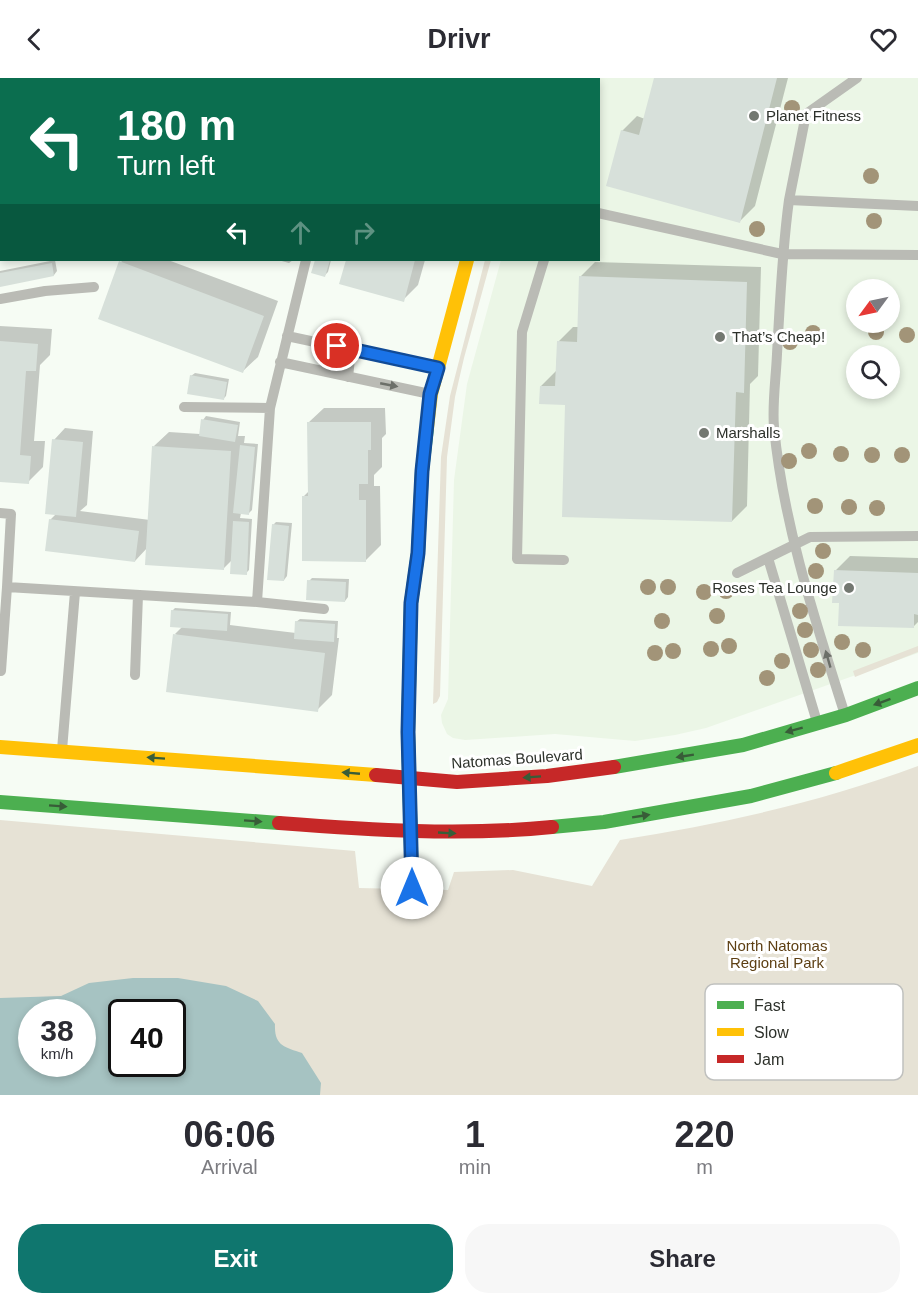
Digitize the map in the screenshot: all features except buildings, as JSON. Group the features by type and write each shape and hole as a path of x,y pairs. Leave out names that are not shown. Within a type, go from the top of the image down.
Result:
{"main road":[{"path":"412,888 408,732 411,603 418,553 422,471 430,394 466,261"},
{"name":"Natomas Boulevard","path":"0,747 457,782 591,771 743,745 846,715 918,688"},
{"path":"0,802 367,830 457,833 521,830 604,822 751,796 819,779 918,745"}],"lane":[{"path":"846,715 796,544 782,481 774,425 782,254 789,200 806,114 857,78"},
{"path":"789,200 918,206"},
{"path":"600,213 782,254 918,255"},
{"path":"257,602 270,408 306,261"},
{"path":"544,261 522,332 517,558 564,560"},
{"path":"0,299 45,291 94,287"},
{"path":"287,336 438,368"},
{"path":"348,377 351,350"},
{"path":"280,362 430,394"},
{"path":"184,407 270,408"},
{"path":"0,513 11,514 1,671"},
{"path":"737,573 810,537 918,536"},
{"path":"768,558 817,723"},
{"path":"7,587 257,602 324,609"},
{"path":"61,751 75,592"},
{"path":"135,675 138,596"}],"shaded area":[{"path":"600,78 918,78 918,653 706,728 675,735 635,741 555,734 465,740 453,738 447,734 441,715 448,699 454,480 467,384 501,261 600,261"}],"green space":[{"path":"485,261 491,261 455,397 447,457 440,696 433,704 441,457 450,396"},
{"path":"918,646 918,652 855,677 853,671"},
{"name":"North Natomas Regional Park","path":"918,766 918,1095 0,1095 0,820 355,851 359,888 448,890 454,872 513,870 592,886 620,840 696,827 808,801"}],"water":[{"path":"133,978 178,978 226,986 258,1001 275,1024 276,1037 279,1041 286,1047 302,1053 321,1083 320,1095 0,1095 0,998 61,996 89,983"}],"traffic: fast":[{"path":"412,888 408,732 411,603 418,553 422,471 427,428"},
{"path":"614,767 743,745 846,715 918,688"},
{"path":"552,827 604,822 751,796 836,773"},
{"path":"0,802 279,823"}],"traffic: slow":[{"path":"427,428 431,394 467,261"},
{"path":"836,773 918,745"},
{"path":"0,747 376,775"}],"traffic: jam":[{"path":"376,775 457,782 547,776 614,767"},
{"path":"279,823 450,832 552,827"}],"place":[{"name":"Planet Fitness","path":"754,116"},
{"name":"That’s Cheap!","path":"720,337"},
{"name":"Marshalls","path":"704,433"},
{"name":"Roses Tea Lounge","path":"849,588"}],"route":[{"path":"337,346 438,368 430,394 422,471 418,553 411,603 408,732 412,888"}]}
